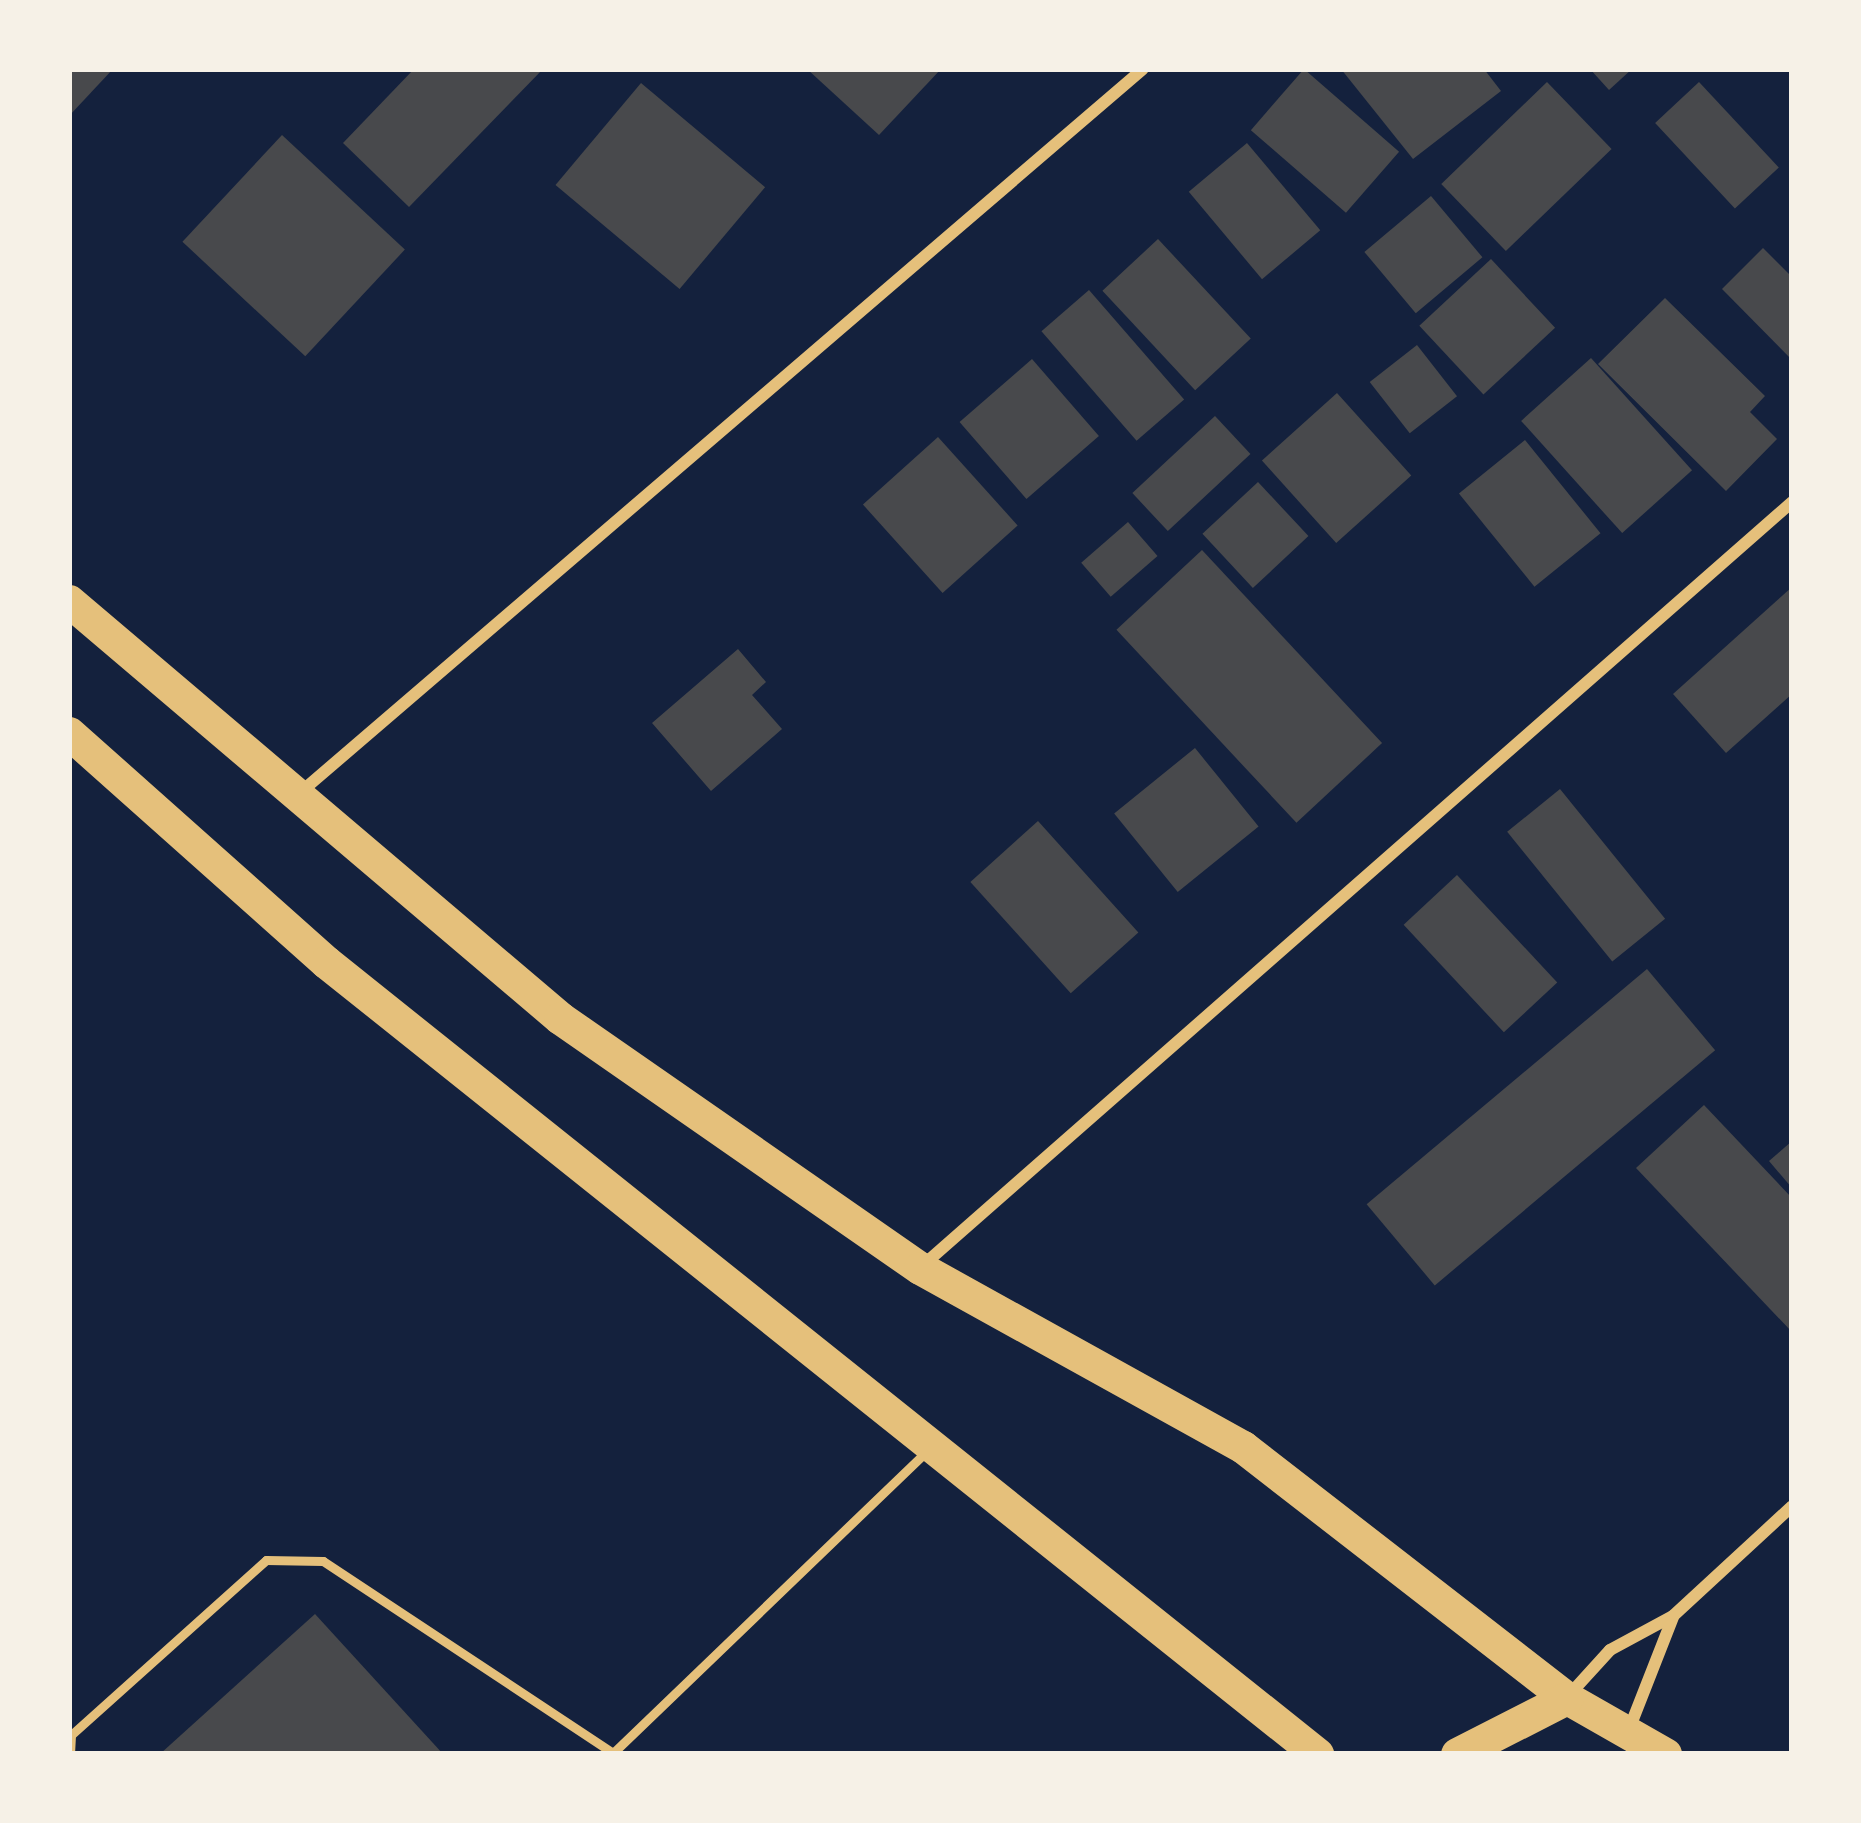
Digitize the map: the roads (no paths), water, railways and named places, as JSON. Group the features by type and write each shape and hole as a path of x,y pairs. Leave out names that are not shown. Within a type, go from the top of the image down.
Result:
{"highway":[{"path":"69,601 560,1018 920,1268 1243,1447 1567,1698 1665,1754"},
{"path":"69,733 326,962 1317,1754"},
{"path":"1467,1752 1567,1698"},
{"path":"1266,1717 1293,1754"}],"street":[{"path":"299,794 1143,69"},
{"path":"920,1268 1792,502"},
{"path":"1567,1698 1610,1650 1673,1616 1792,1506"},
{"path":"1628,1732 1673,1616"}],"lane":[{"path":"70,1754 71,1735 266,1560 323,1561 615,1753 933,1445"}]}
